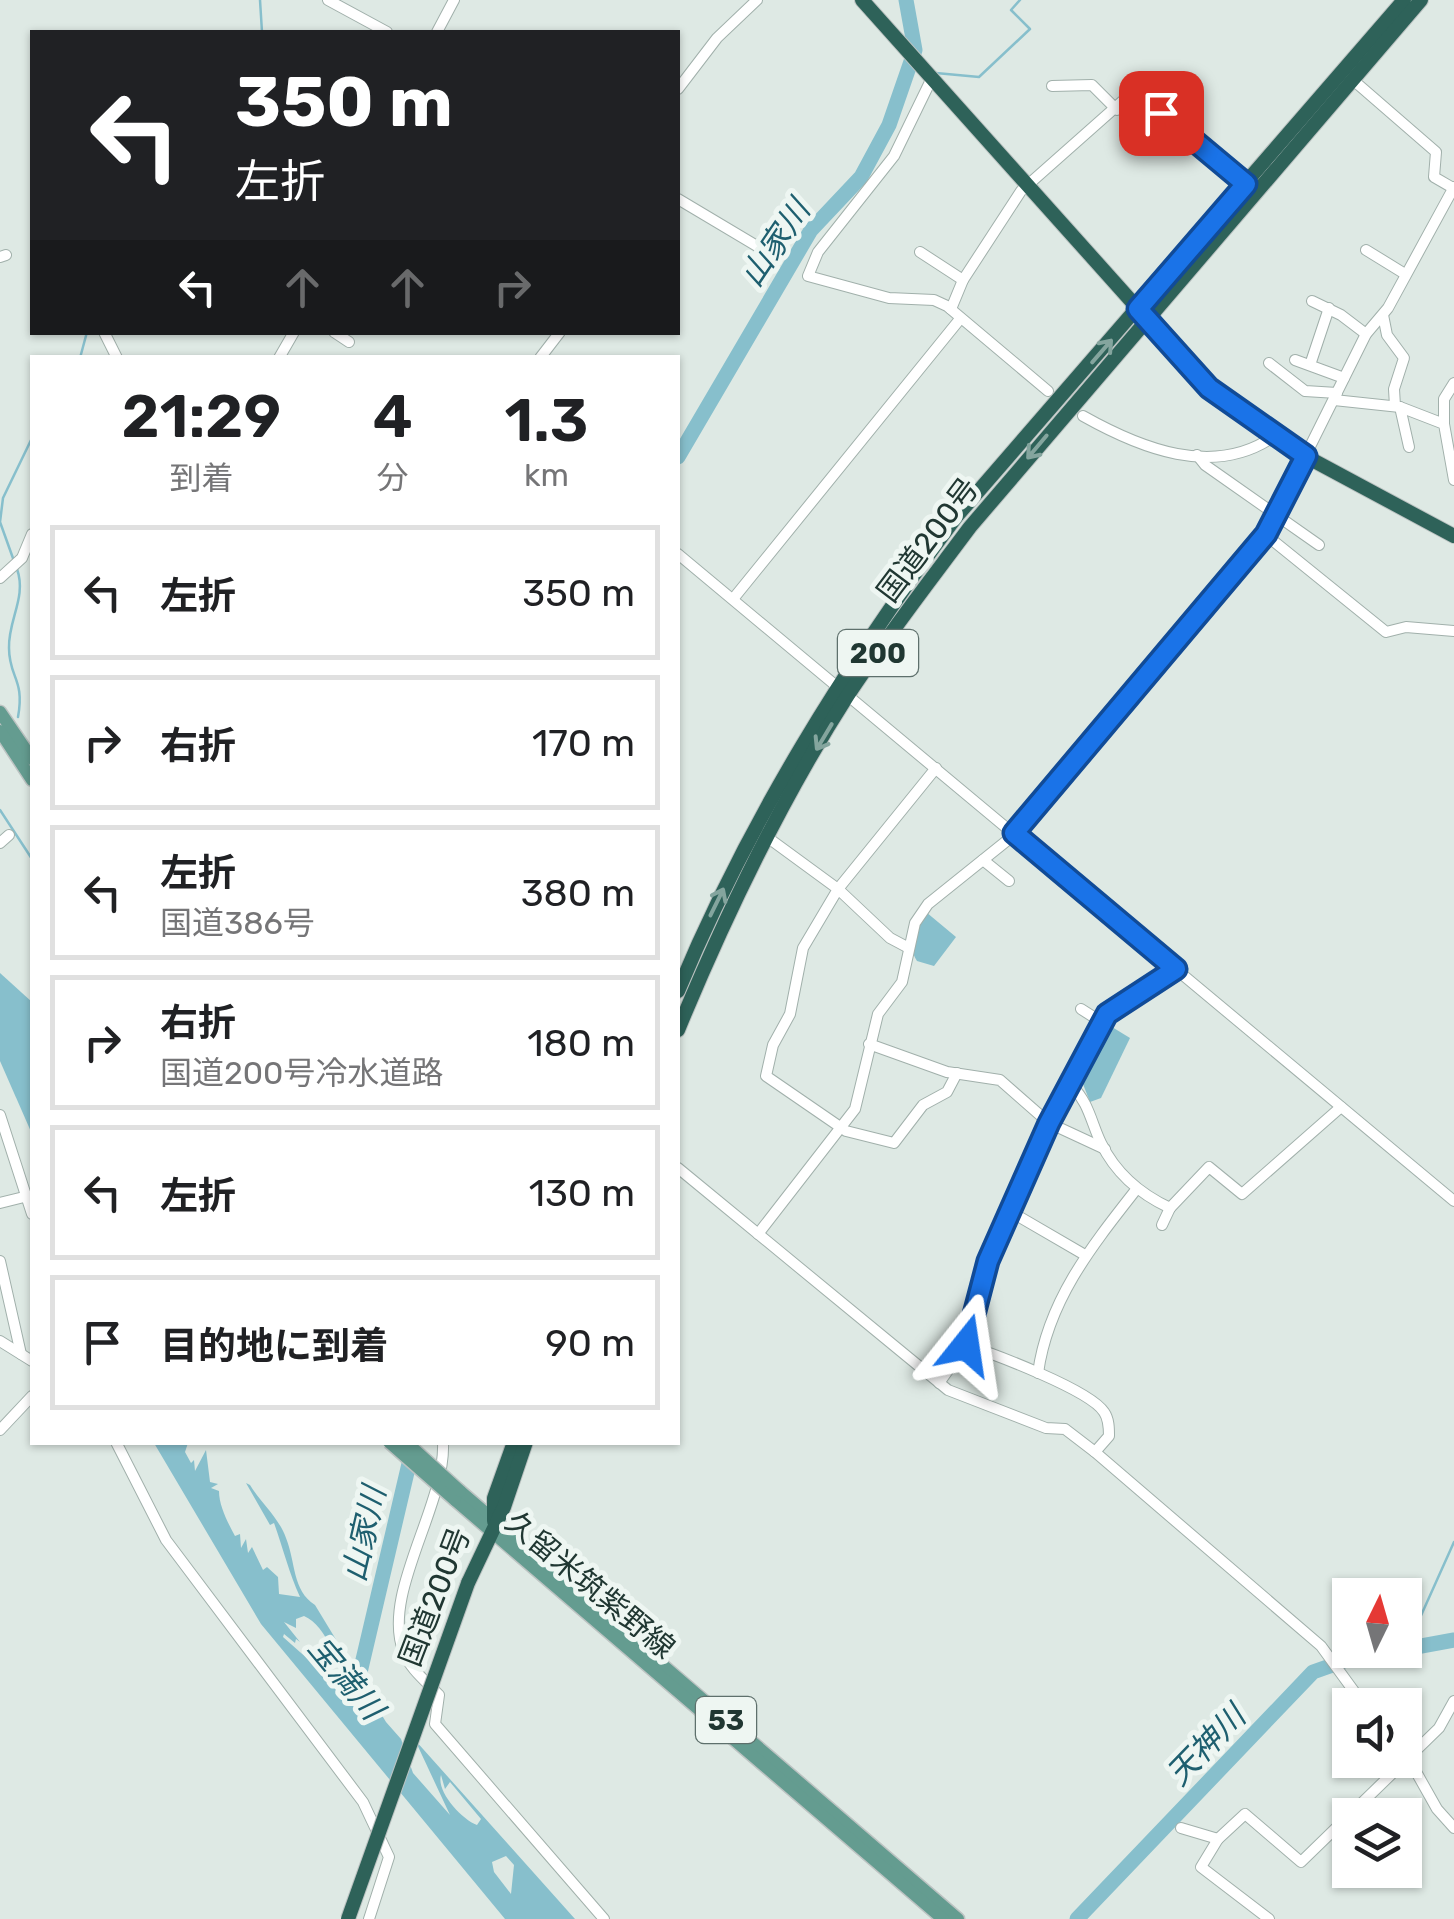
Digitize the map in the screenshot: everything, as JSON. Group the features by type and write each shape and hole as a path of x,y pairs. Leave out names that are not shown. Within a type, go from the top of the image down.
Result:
{"highway":[{"path":"862,0 1209,388 1274,437 1454,536"},
{"name":"200","path":"1138,309 1404,0"},
{"name":"国道200号","path":"680,1026 766,836 843,690 970,527 1421,0"},
{"name":"国道200号","path":"680,987 753,830 956,517 1138,309"},
{"name":"国道200号","path":"491,1527 494,1498 513,1445"},
{"name":"国道200号","path":"348,1919 468,1584 491,1527 504,1507 525,1445"}],"main road":[{"path":"0,712 30,756"},
{"path":"0,731 30,777"},
{"name":"久留米筑紫野線","path":"393,1445 458,1496"},
{"name":"久留米筑紫野線","path":"409,1445 491,1527 944,1919"},
{"name":"久留米筑紫野線","path":"491,1527 958,1919"}],"street":[{"path":"328,0 383,30"},
{"path":"439,30 454,0"},
{"path":"680,86 718,38 758,0"},
{"path":"932,78 894,156 818,252 808,276 889,298 934,300 951,309 1048,391"},
{"path":"758,1234 856,1109 878,1014 908,967 907,947 928,904 1014,833 1266,534 1366,334 1383,316 1405,274 1449,210 1454,188 1434,177 1436,152 1354,80"},
{"path":"1052,86 1092,85 1117,110"},
{"path":"951,309 963,280 1027,184 1117,110 1135,90 1246,184"},
{"path":"680,200 778,258"},
{"path":"1366,250 1405,274"},
{"path":"920,252 963,280"},
{"path":"1312,301 1366,334"},
{"path":"1310,365 1328,308"},
{"path":"1383,316 1387,335 1404,358 1394,388 1410,447"},
{"path":"733,599 960,320"},
{"path":"338,335 349,342"},
{"path":"542,355 558,335"},
{"path":"1295,360 1344,378"},
{"path":"1269,363 1305,391 1398,407 1450,423"},
{"path":"1454,384 1444,399 1450,423 1454,480"},
{"path":"1083,416 1143,448 1198,455 1234,455 1274,437"},
{"path":"1198,455 1205,465 1319,545"},
{"path":"1266,534 1386,632 1454,626"},
{"path":"0,578 22,558 30,539"},
{"path":"680,556 1454,1200"},
{"path":"936,768 838,890 802,948 790,1014 773,1045 766,1076 842,1128 894,1143 923,1105 947,1092 957,1073"},
{"path":"766,836 838,890 890,938 907,947"},
{"path":"983,860 1008,881"},
{"path":"939,1383 966,1345 988,1261 1049,1123 1107,1014 1176,969"},
{"path":"1081,1010 1103,1024"},
{"path":"870,1044 957,1073 1000,1080 1049,1123 1105,1149"},
{"path":"1072,1086 1089,1107 1105,1149 1135,1191 1170,1208"},
{"path":"1162,1225 1170,1208 1209,1166 1242,1194 1341,1108"},
{"path":"0,1116 30,1205"},
{"path":"680,1170 939,1383 971,1402 1046,1428 1065,1429 1095,1452 1324,1653 1350,1688"},
{"path":"1038,1373 1063,1291 1085,1255 1135,1191"},
{"path":"0,1203 28,1196"},
{"path":"1011,1212 1085,1255"},
{"path":"0,1261 20,1354"},
{"path":"0,1341 30,1360"},
{"path":"966,1345 1038,1373 1104,1412 1109,1436 1095,1452"},
{"path":"0,1430 4,1416 30,1397"},
{"path":"118,1445 166,1540 363,1802 389,1857 368,1919"},
{"path":"443,1445 434,1509 409,1564 401,1629 404,1654 439,1694 435,1724 604,1919"},
{"path":"1422,1742 1439,1728 1454,1701"},
{"path":"440,1702 452,1706"},
{"path":"1269,1919 1201,1868 1218,1838 1245,1814 1301,1862 1384,1778"},
{"path":"1419,1778 1436,1809 1454,1828"},
{"path":"1181,1828 1218,1838"}],"water":[{"path":"926,912 956,937 934,966 917,961 914,955 914,936"},
{"path":"0,973 30,1000 30,1129 0,1061"},
{"path":"1112,1027 1130,1038 1101,1098 1090,1102 1081,1079"},
{"name":"宝満川","path":"155,1445 187,1445 185,1452 191,1463 194,1460 195,1471 206,1450 210,1482 218,1484 211,1488 219,1491 230,1526 235,1536 240,1534 241,1548 246,1539 248,1553 252,1547 263,1570 267,1567 278,1577 279,1594 300,1597 274,1523 270,1525 246,1483 250,1485 283,1531 302,1592 315,1605 386,1722 401,1739 413,1773 450,1815 415,1740 575,1919 505,1919 261,1624","holes":["304,1616 312,1621 336,1659 342,1688 326,1682 318,1668 283,1637 284,1634 295,1643 296,1639 300,1642 284,1622 296,1628 296,1619","441,1775 445,1789 450,1782 481,1819 477,1825 451,1804 442,1789","506,1856 514,1865 511,1894 494,1872 492,1862"]}],"waterway":[{"path":"260,0 262,30"},
{"name":"山家川","path":"680,454 811,230 861,177 889,125 915,50 906,0"},
{"path":"936,73 979,77 1030,29 1011,10 1020,0"},
{"path":"81,355 86,335"},
{"path":"14,561 0,522 3,498 30,442"},
{"path":"17,569 19,599 9,648 20,694 18,717"},
{"path":"0,810 30,856"},
{"name":"山家川","path":"360,1692 358,1681 412,1451"},
{"path":"1422,1613 1454,1542"},
{"name":"天神川","path":"1422,1646 1454,1640"},
{"name":"天神川","path":"1077,1919 1313,1672 1332,1665"}],"route":[{"path":"966,1345 988,1261 1049,1123 1107,1014 1176,969 1014,833 1266,534 1306,456 1237,412 1209,388 1138,309 1246,184 1161,113"}]}
